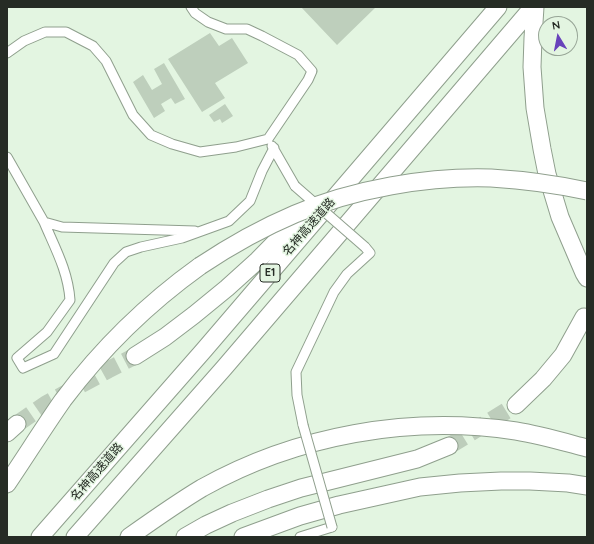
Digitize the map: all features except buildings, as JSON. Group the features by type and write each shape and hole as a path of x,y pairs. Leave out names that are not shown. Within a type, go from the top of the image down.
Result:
{"highway":[{"path":"135,356 165,337 227,288 301,218 359,156 492,7"},
{"name":"名神高速道路","path":"40,537 209,344 498,7"},
{"path":"534,7 532,67 535,108 547,174 560,217 587,278"},
{"name":"E1","path":"75,537 230,362 534,7"},
{"path":"7,484 63,401 123,330 163,294 200,266 240,241 265,228 296,213 358,193 393,186 437,180 456,178 490,178 526,181 587,191"},
{"path":"516,405 563,355 584,317"},
{"path":"7,473 46,426"},
{"path":"129,537 171,507 238,470 268,457 324,439 389,428 420,426 469,426 517,431 543,436 587,448"},
{"path":"185,537 232,513 268,499 308,486 417,459 449,446"},
{"path":"243,537 300,516 339,505 420,487 501,481 560,482 587,486"}],"street":[{"path":"7,53 24,41 45,32 66,32 93,46 106,61 133,115 152,135 172,144 200,152 236,147 268,139 308,80 312,71 298,55 247,29 226,29 208,22 191,7"},
{"path":"268,139 295,186 370,253 347,274 334,292 296,372 297,395 303,425 332,527 300,537"},
{"path":"7,157 44,222 66,272 70,300 47,332 17,358 23,368 54,354 114,263 126,252 141,247 182,238 229,221 250,201 262,171 274,148"},
{"path":"44,222 62,227 201,231"}],"tunnel":[{"path":"17,424 46,404 135,356"},
{"path":"449,446 516,405"}]}
